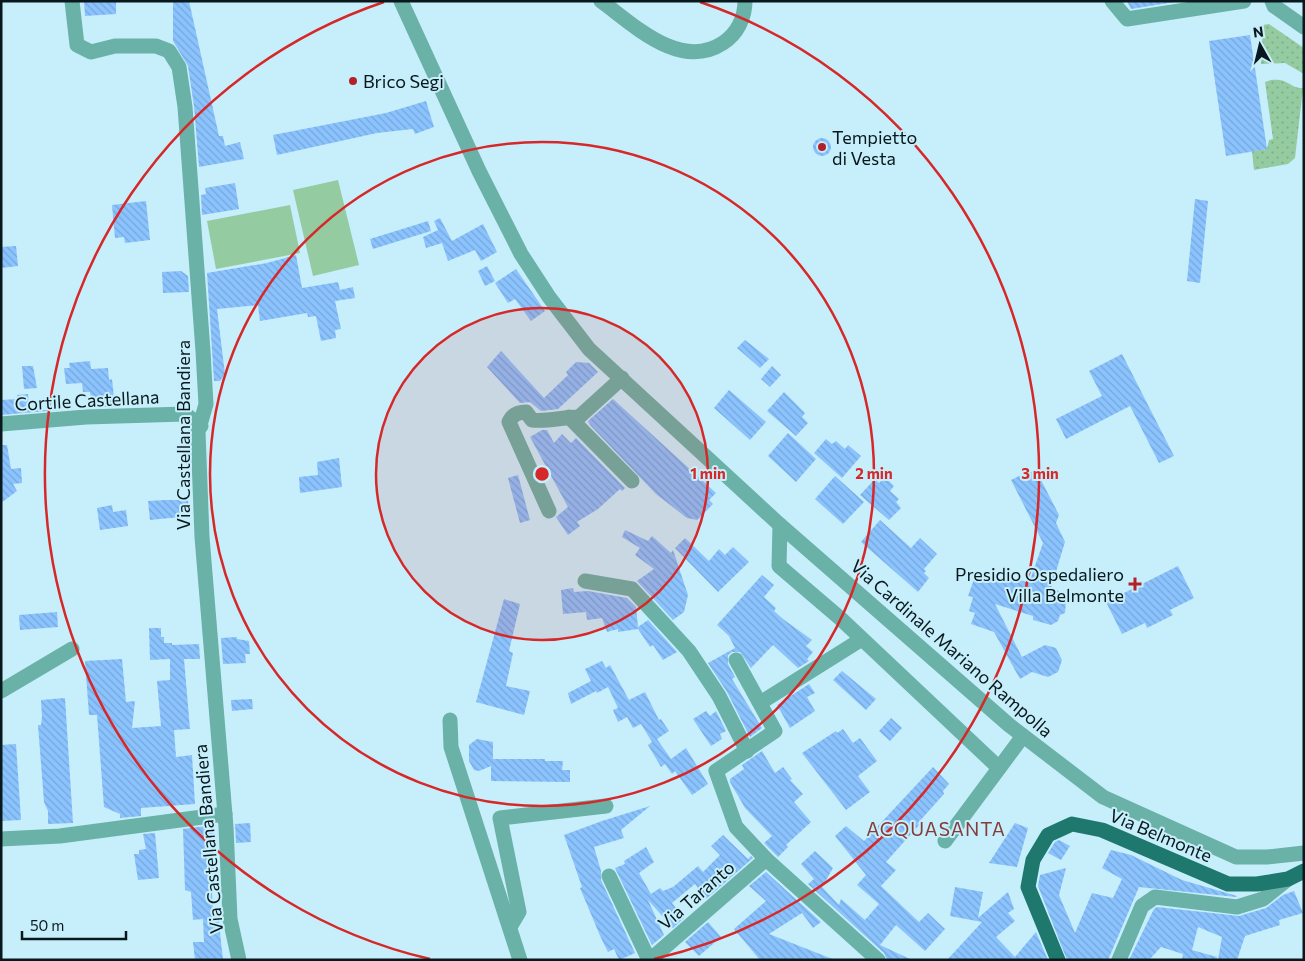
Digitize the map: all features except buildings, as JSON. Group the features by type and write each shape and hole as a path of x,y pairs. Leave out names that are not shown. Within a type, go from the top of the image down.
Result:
{"main road":[{"name":"Via Belmonte","path":"1058,960 1028,887 1033,860 1048,835 1072,824 1102,830 1228,884 1257,884 1288,879 1304,871"}],"street":[{"name":"Via Castellana Bandiera","path":"72,1 77,45 91,52 115,46 156,46 169,51 179,67 185,107 206,404 198,432 202,536 224,814 230,918 239,960"},
{"name":"Via Cardinale Mariano Rampolla","path":"402,1 479,171 521,254 589,349 780,525 1022,736 1103,797 1236,857 1267,857 1304,853"},
{"path":"601,1 653,39 675,50 697,51 716,48 730,38 745,15 746,1"},
{"path":"1112,1 1127,19 1244,1"},
{"path":"1272,1 1274,6 1304,27"},
{"path":"549,511 509,422 512,416 526,412 532,420 579,417 622,378"},
{"name":"Cortile Castellana","path":"1,424 86,417 185,414 201,426"},
{"path":"569,417 632,481"},
{"path":"780,525 779,566 862,639 999,768"},
{"path":"585,581 632,589 689,651 719,696 747,751"},
{"path":"760,703 862,639"},
{"path":"1,691 72,650"},
{"path":"736,660 775,730 716,771 736,827 766,859 878,960"},
{"path":"450,720 451,747 520,960"},
{"path":"945,841 1022,736"},
{"path":"510,927 519,912 500,818 606,806"},
{"path":"1,840 60,836 224,814"},
{"name":"Via Taranto","path":"650,960 766,859"},
{"path":"609,876 650,960"},
{"path":"1119,960 1142,906 1155,897 1237,906 1263,899 1288,879"}],"green space":[{"path":"1269,24 1304,48 1304,74 1285,63 1261,64 1263,25"},
{"path":"1271,80 1286,82 1295,87 1303,88 1295,158 1288,164 1254,170 1252,151 1267,149 1269,140 1273,139 1265,82"},
{"path":"338,180 359,265 313,276 293,190"},
{"path":"290,205 300,253 216,269 207,221"}],"place":[{"name":"Brico Segi","path":"353,81"},
{"name":"Tempietto di Vesta","path":"822,147"},
{"name":"Presidio Ospedaliero Villa Belmonte","path":"1135,584"}],"district":[{"name":"ACQUASANTA","path":"936,828"}]}
